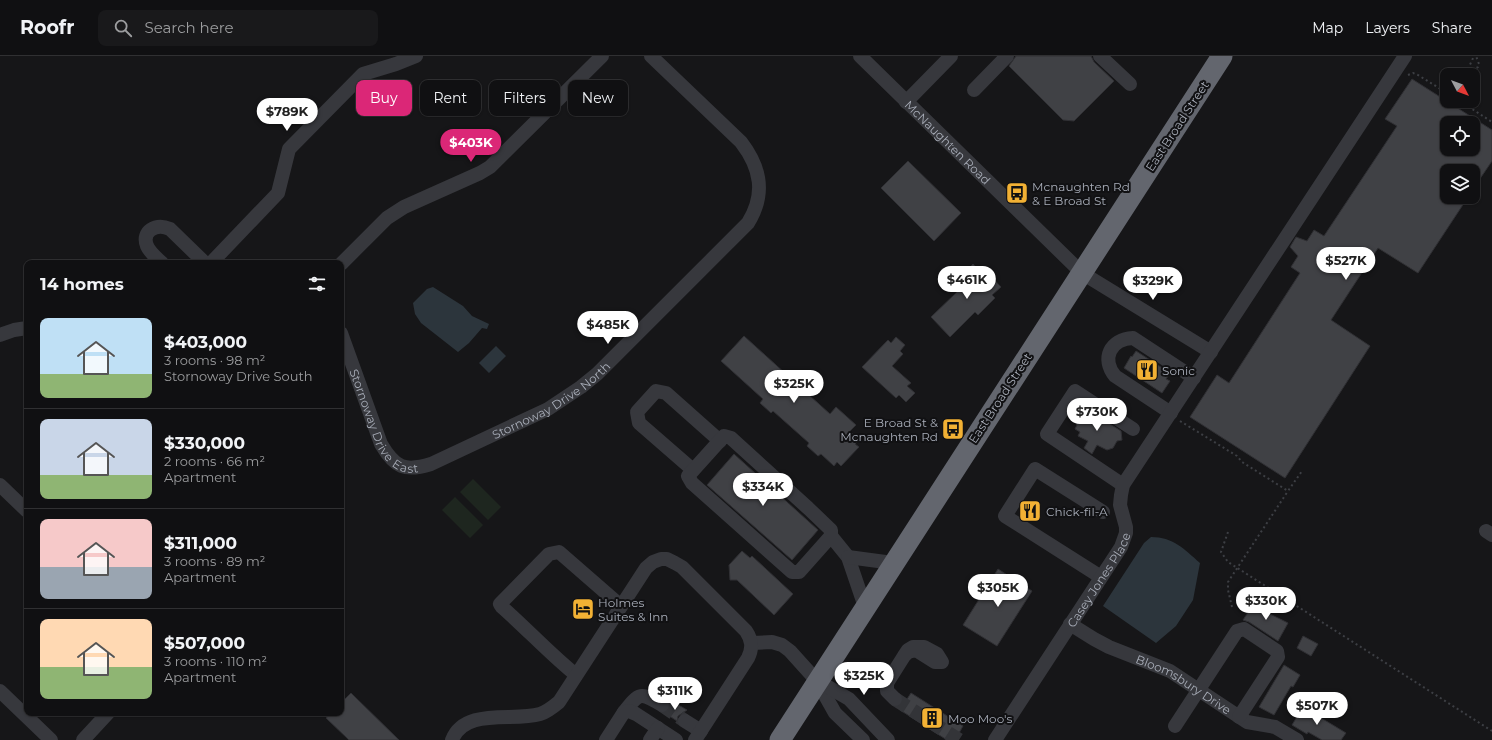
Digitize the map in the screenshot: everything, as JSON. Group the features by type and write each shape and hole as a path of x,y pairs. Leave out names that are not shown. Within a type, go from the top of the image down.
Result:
{"highway":[{"name":"East Broad Street","path":"780,740 1222,56"}],"street":[{"path":"214,260 278,193 289,149 363,74 416,56"},
{"path":"344,261 387,218 404,207 480,173 490,167 602,56"},
{"name":"Stornoway Drive North","path":"431,464 548,409 581,387 597,374 748,223 755,212 759,188 758,175 755,163 750,154 741,142 651,56"},
{"name":"McNaughten Road","path":"860,56 1082,273 1211,352"},
{"path":"906,102 951,56"},
{"path":"974,90 1007,56"},
{"path":"1100,56 1130,84"},
{"name":"Casey Jones Place","path":"995,740 1121,546 1126,533 1126,527 1120,505 1123,485 1174,416 1194,378 1405,56"},
{"path":"159,260 146,245 146,238 149,232 158,226 163,226 170,229 202,260"},
{"path":"0,335 24,328"},
{"path":"1174,416 1115,376 1110,370 1108,356 1116,343 1125,338 1133,338 1194,378"},
{"name":"Stornoway Drive East","path":"344,341 381,444 389,458 407,468 417,468 431,464"},
{"path":"693,470 639,423 637,412 656,391 666,393 720,441"},
{"path":"1123,485 1046,434 1075,391 1133,429"},
{"path":"832,536 799,572 792,572 692,483 688,476 724,436 731,438 831,530 832,536 848,557 865,607"},
{"path":"1101,578 1005,516 1035,469 1103,512"},
{"path":"0,484 24,508"},
{"path":"576,675 560,662 537,638 500,604 549,554 559,552 621,606"},
{"path":"848,557 893,563"},
{"path":"452,740 459,729 474,720 482,718 530,716 541,714 559,702 646,568 653,562 661,559 667,559 682,567 746,631 750,636 752,643 751,653 698,735 685,721"},
{"name":"Bloomsbury Drive","path":"1070,624 1109,647 1170,672 1252,724 1280,729 1297,740"},
{"path":"1175,726 1238,631 1244,629 1277,651 1279,654 1239,717"},
{"path":"752,643 772,642 782,645 790,651 817,681 836,713 863,740"},
{"path":"894,699 887,691 887,683 908,650 918,646 924,647 937,654 942,662"},
{"path":"817,681 849,699 888,740"},
{"path":"0,692 24,715"},
{"path":"606,740 624,712 634,700 640,696 646,696 662,705"},
{"path":"624,712 629,711 636,714 676,740"},
{"path":"26,716 51,740"},
{"path":"83,740 105,716"},
{"path":"650,740 658,728"}],"path":[{"path":"1469,68 1475,56"},
{"path":"1475,56 1479,64 1476,68"},
{"path":"1403,77 1413,73 1440,89"},
{"path":"1471,108 1492,122"},
{"path":"1174,416 1237,456 1242,462 1288,491"},
{"path":"1232,607 1228,590 1228,582 1302,471"},
{"path":"1228,532 1221,552 1228,562 1492,731"}],"shaded area":[{"path":"433,287 463,306 472,316 489,324 487,329 482,328 469,343 458,352 421,323 415,314 413,303 427,289"},
{"path":"496,346 506,356 489,373 479,363"},
{"path":"473,479 501,507 488,520 460,492"},
{"path":"455,497 483,525 470,538 442,510"},
{"path":"1151,537 1166,539 1178,545 1200,563 1193,600 1176,626 1156,643 1103,606 1144,543"}],"building":[{"path":"1016,56 1091,56 1094,62 1114,81 1074,121 1063,120 1009,66"},
{"path":"1412,79 1440,97 1440,108 1457,108 1470,116 1440,116 1440,156 1480,156 1480,122 1492,130 1492,161 1480,179 1480,164 1440,164 1440,204 1463,204 1418,273 1378,248 1331,320 1370,346 1285,478 1190,417 1217,375 1229,383 1300,273 1291,267 1298,256 1290,247 1296,237 1307,241 1314,230 1324,236 1397,126 1385,119"},
{"path":"908,161 961,213 934,241 881,188"},
{"path":"973,264 983,276 987,272 1001,287 992,295 995,298 978,315 975,312 950,337 931,317 957,292 954,289 960,283 957,280"},
{"path":"744,336 787,375 790,372 801,382 798,385 830,414 836,407 856,425 850,431 859,440 855,444 859,447 841,466 837,462 834,466 821,454 818,456 807,446 809,443 773,411 771,413 760,403 763,399 721,361"},
{"path":"896,337 905,345 900,351 903,354 892,366 911,383 907,386 915,393 906,402 899,395 896,398 862,367 888,340 891,343"},
{"name":"Sonic","path":"1136,351 1170,373 1166,379 1170,381 1162,393 1124,368 1131,356 1132,357"},
{"path":"1087,411 1093,413 1121,431 1122,440 1117,441 1113,448 1107,450 1097,445 1092,454 1084,448 1088,441 1078,436 1080,432 1075,429 1082,413 1085,414"},
{"path":"734,454 818,530 792,560 707,485"},
{"path":"742,551 750,558 752,556 793,594 774,615 737,580 730,580 729,565"},
{"path":"998,569 1032,591 997,646 963,625"},
{"path":"1255,602 1269,611 1268,613 1288,623 1278,641 1249,622 1243,620"},
{"path":"1303,636 1318,644 1311,656 1297,648"},
{"path":"1284,665 1300,675 1293,687 1291,686 1274,715 1259,707"},
{"path":"351,693 399,740 349,740 326,718 328,716 344,716 344,700"},
{"name":"Moo Moo's","path":"911,693 963,726 955,740 947,740 900,710"},
{"path":"670,700 687,710 678,716 677,721 665,713 669,709"},
{"path":"1303,707 1346,733 1341,740 1322,740 1308,732 1307,734 1292,725"}],"tunnel":[{"path":"895,699 959,740"},
{"path":"662,705 685,721"}],"place":[{"name":"Mcnaughten Rd & E Broad St","path":"1017,193"},
{"name":"Sonic","path":"1147,370"},
{"name":"E Broad St & Mcnaughten Rd","path":"953,429"},
{"name":"Chick-fil-A","path":"1030,511"},
{"name":"Holmes Suites & Inn","path":"583,609"},
{"name":"Moo Moo's","path":"932,718"}]}
